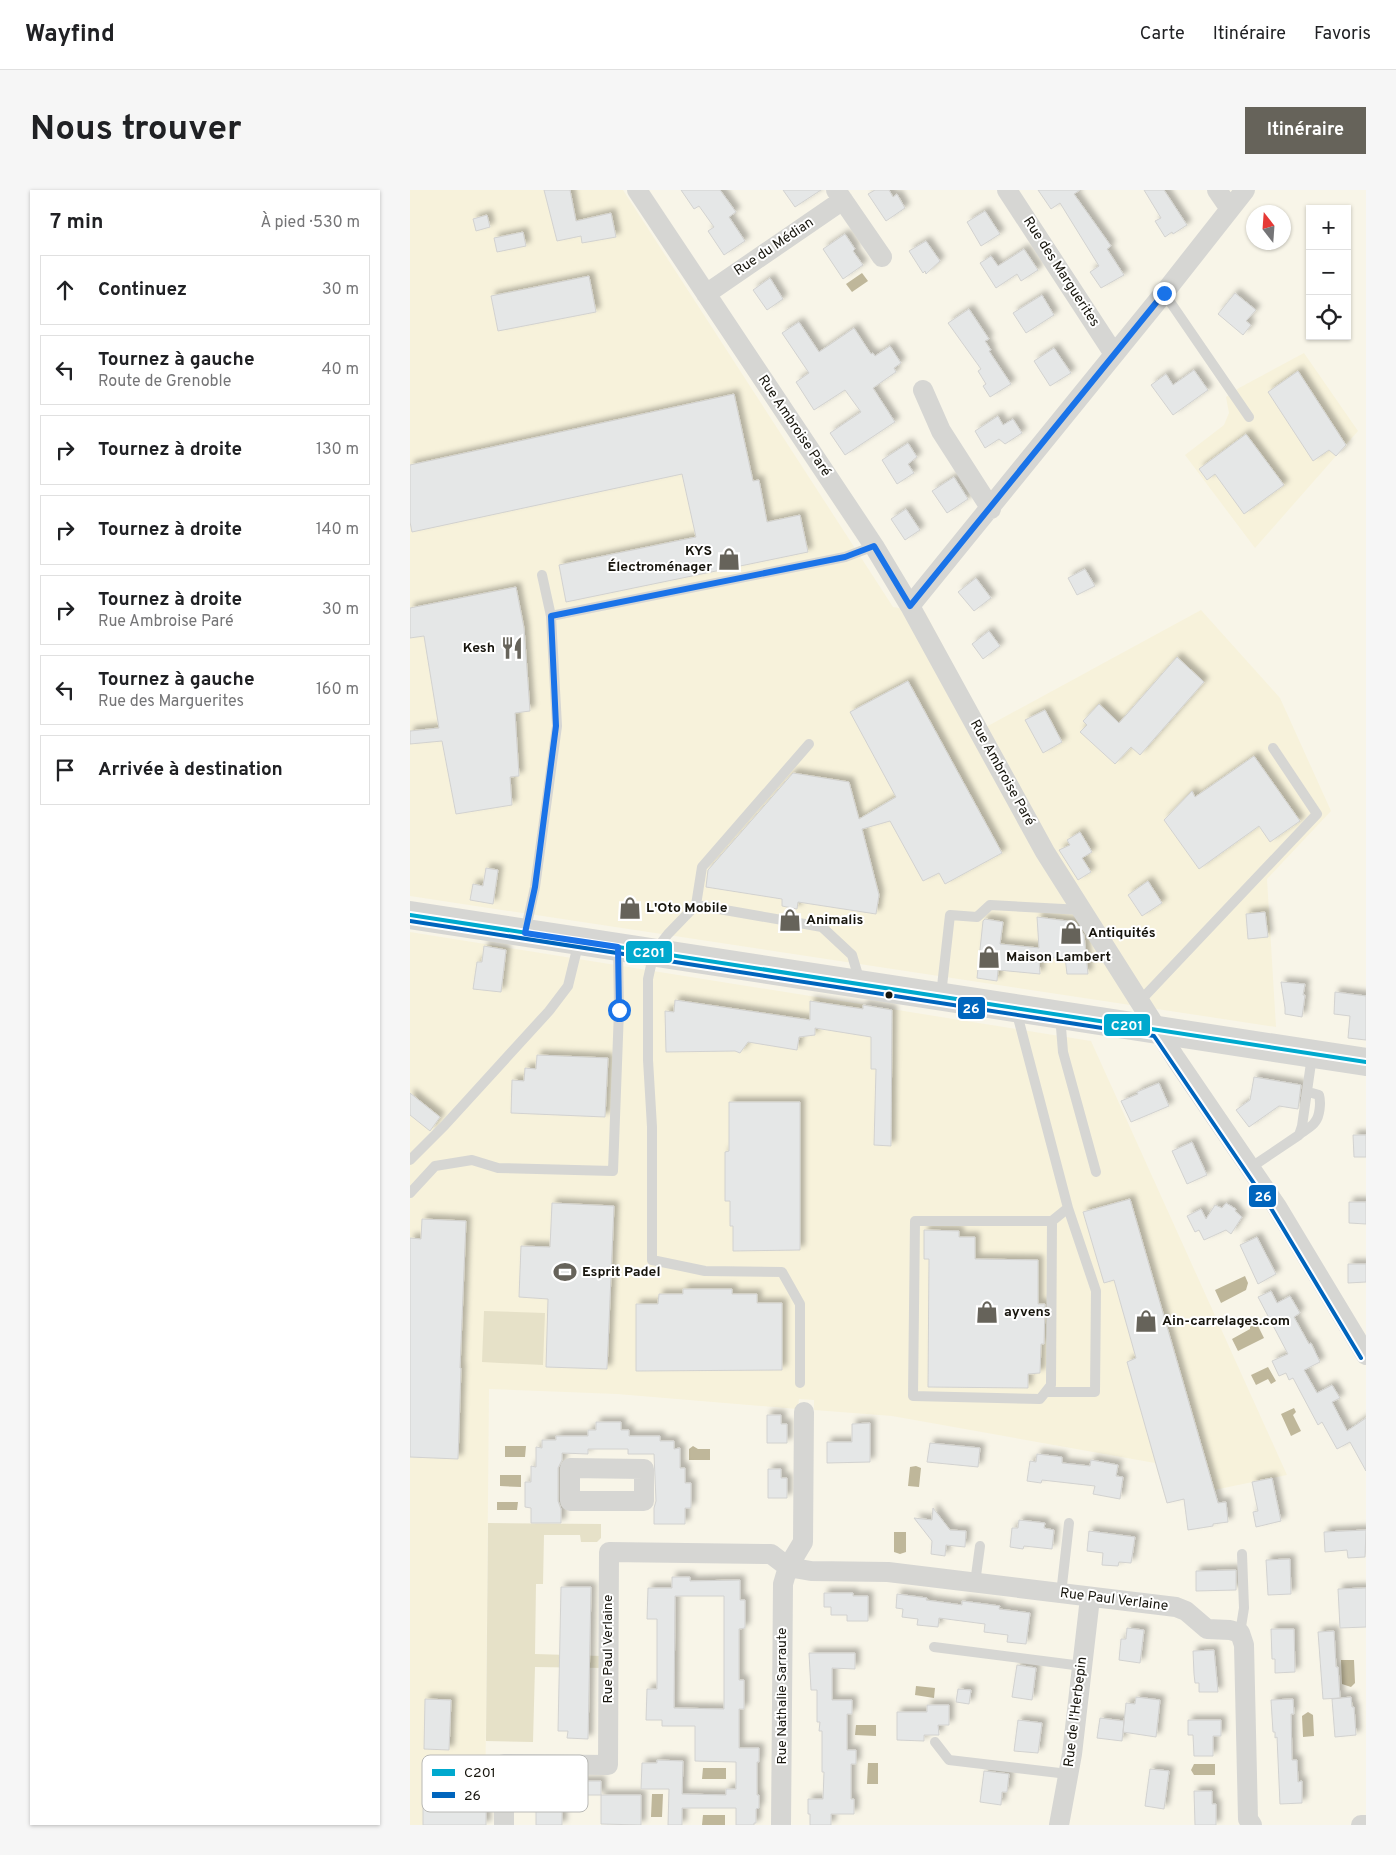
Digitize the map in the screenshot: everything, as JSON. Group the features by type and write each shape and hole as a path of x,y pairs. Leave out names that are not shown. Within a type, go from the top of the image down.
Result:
{"main road":[{"path":"410,915 1366,1062"}],"street":[{"name":"Rue Ambroise Paré","path":"637,190 874,546 910,606 1045,852 1158,1030 1277,1207 1366,1356"},
{"name":"Rue des Marguerites","path":"1007,190 1114,354"},
{"path":"1217,190 1230,209"},
{"path":"910,606 991,509 1245,190"},
{"name":"Rue du Médian","path":"706,294 839,195 882,257"},
{"path":"923,390 941,431 991,509"},
{"path":"788,1567 803,1542 804,1412"},
{"name":"Rue Paul Verlaine","path":"588,1765 608,1765 609,1552 771,1554 788,1567 811,1571 888,1572 1176,1607 1186,1611 1208,1629 1230,1630 1240,1633"},
{"name":"Rue Nathalie Sarraute","path":"782,1825 783,1584 788,1567"},
{"name":"Rue de l'Herbepin","path":"1059,1825 1068,1774 1090,1598"},
{"path":"1240,1633 1244,1644 1248,1819 1252,1825"},
{"name":"Rue Paul Verlaine","path":"504,1812 504,1825"},
{"path":"1361,1825 1366,1825"}],"lane":[{"path":"1164,293 1249,418"},
{"path":"551,616 845,557 874,546"},
{"path":"525,933 535,887 556,726 551,616 542,575"},
{"path":"800,1383 800,1304 782,1272 705,1271 652,1260 652,1127 648,1060 648,979 654,952 668,934 696,906 702,867 809,744"},
{"path":"1140,1001 1317,814 1273,748"},
{"path":"941,996 950,915 977,917 990,905 1083,910"},
{"path":"696,906 822,927 852,955 860,983"},
{"path":"410,1160 445,1125 550,1011 568,986 580,940"},
{"path":"410,1193 435,1166 472,1160 498,1168 613,1171 619,1010 618,947"},
{"path":"1015,1007 1068,1208 1096,1291 1095,1392 1046,1392"},
{"path":"1060,1014 1063,1052 1096,1172"},
{"path":"1299,1134 1302,1126 1312,1054"},
{"path":"1250,1168 1315,1123 1321,1100 1319,1094 1312,1092"},
{"path":"1052,1221 1051,1385 1046,1392 1040,1398 913,1396 915,1221 1052,1221 1068,1208"},
{"path":"1061,1594 1069,1523"},
{"path":"976,1583 980,1546"},
{"path":"1240,1633 1244,1608 1242,1554"},
{"path":"934,1647 1082,1666"},
{"path":"935,1742 949,1760 1068,1774"}],"shaded area":[{"path":"410,190 623,190 893,607 925,612 986,727 1201,610 1280,698 1331,811 1267,879 1276,1027 410,896"},
{"path":"862,273 868,281 852,292 846,284"},
{"path":"1304,353 1358,431 1255,548 1185,455 1224,425 1229,413 1226,397"},
{"path":"410,932 1091,1041 1287,1475 1214,1490 1167,1503 1155,1463 892,1416 814,1410 814,1400 799,1399 798,1409 617,1394 489,1389 486,1755 422,1755 422,1812 485,1812 485,1825 410,1825"},
{"path":"1245,1276 1248,1283 1246,1290 1221,1303 1215,1290"},
{"path":"484,1311 545,1313 543,1365 482,1362"},
{"path":"1256,1322 1264,1338 1238,1351 1232,1339 1250,1329 1250,1325"},
{"path":"1268,1367 1276,1381 1271,1384 1268,1379 1256,1385 1251,1375"},
{"path":"1294,1408 1296,1412 1293,1415 1301,1431 1291,1436 1281,1414"},
{"path":"505,1446 526,1446 525,1457 505,1457"},
{"path":"693,1446 698,1449 710,1449 710,1460 689,1460 689,1449"},
{"path":"916,1466 921,1468 919,1487 908,1486 910,1467"},
{"path":"500,1475 521,1475 521,1487 500,1486"},
{"path":"497,1502 518,1502 517,1510 497,1510"},
{"path":"488,1523 601,1524 601,1538 597,1542 581,1542 580,1535 544,1535 543,1584 536,1584 535,1654 602,1656 603,1668 535,1667 533,1742 486,1741"},
{"path":"894,1532 906,1532 906,1552 900,1554 894,1552"},
{"path":"1341,1660 1354,1660 1355,1683 1351,1687 1342,1684"},
{"path":"916,1686 935,1688 934,1698 915,1695"},
{"path":"1308,1712 1313,1715 1314,1736 1303,1737 1302,1716"},
{"path":"856,1725 876,1725 876,1736 855,1735"},
{"path":"868,1763 878,1763 878,1784 867,1784"},
{"path":"1194,1764 1215,1764 1215,1775 1194,1775 1191,1770"},
{"path":"703,1768 726,1768 726,1779 702,1779"},
{"path":"652,1794 663,1794 662,1817 651,1817"},
{"path":"703,1815 725,1815 725,1825 702,1825"}],"building":[{"path":"544,190 570,190 576,221 611,213 616,237 582,243 581,236 557,241"},
{"path":"681,190 720,190 736,212 729,217 745,241 724,255 708,231 714,227 699,206 694,209"},
{"path":"783,190 821,190 795,207"},
{"path":"875,190 889,190 893,197 897,194 905,208 886,221 868,194"},
{"path":"1038,190 1080,190 1074,194 1111,246 1107,249 1124,275 1101,288 1090,272 1099,266 1060,203 1051,209"},
{"path":"1144,190 1164,190 1187,225 1165,237 1155,221 1161,218"},
{"path":"985,211 1000,234 981,246 967,222"},
{"path":"487,215 490,227 476,231 473,219"},
{"path":"523,232 526,246 497,252 494,238"},
{"path":"845,234 855,249 853,251 863,265 843,279 823,249"},
{"path":"926,241 940,261 926,274 925,271 923,273 909,251"},
{"path":"1024,249 1038,270 1021,281 1017,274 996,288 980,263 991,256 998,266"},
{"path":"589,276 596,312 498,331 491,296"},
{"path":"770,278 783,299 767,310 753,290"},
{"path":"1235,293 1256,310 1246,321 1251,325 1243,335 1218,314"},
{"path":"1042,295 1054,315 1026,333 1013,313"},
{"path":"969,309 989,339 985,341 991,350 989,351 1011,384 990,397 983,386 986,384 978,371 981,369 948,323"},
{"path":"799,322 819,352 854,328 871,354 873,353 875,356 890,346 901,363 894,368 896,372 873,388 895,422 845,455 830,433 861,412 845,390 814,410 796,382 809,373 782,333"},
{"path":"1054,348 1071,373 1050,386 1034,361"},
{"path":"1194,370 1208,390 1173,415 1151,385 1166,374 1173,385"},
{"path":"1298,371 1346,445 1336,456 1329,450 1313,461 1268,392"},
{"path":"734,394 753,481 759,480 767,522 800,515 808,552 566,602 559,565 696,537 682,474 412,532 410,522 410,465"},
{"path":"998,416 1003,425 1013,419 1022,433 1005,444 999,439 985,448 975,431"},
{"path":"1246,434 1284,485 1244,514 1215,474 1207,480 1199,469"},
{"path":"908,443 917,457 908,464 914,473 897,484 882,460"},
{"path":"954,477 968,499 947,513 932,491"},
{"path":"906,509 920,530 905,540 891,519"},
{"path":"1085,569 1095,586 1077,595 1068,578"},
{"path":"976,578 991,598 974,611 958,592"},
{"path":"516,587 524,628 530,711 515,713 519,776 510,777 512,805 456,814 442,741 410,744 410,731 439,728 424,636 410,638 410,608"},
{"path":"989,631 1000,646 983,659 972,644"},
{"path":"1177,657 1204,682 1140,755 1131,747 1115,764 1080,732 1087,725 1083,721 1099,704 1119,723"},
{"path":"908,681 1002,853 945,884 939,873 923,881 890,821 862,829 879,895 876,914 798,902 797,909 782,906 782,899 706,887 708,870 793,773 849,782 859,819 896,797 850,712"},
{"path":"1045,710 1062,742 1043,753 1025,720"},
{"path":"1254,756 1300,821 1270,842 1259,826 1199,869 1164,820 1192,791 1195,797"},
{"path":"1080,832 1092,852 1082,858 1091,872 1078,880 1059,850 1070,845 1067,840"},
{"path":"486,868 498,870 493,904 470,900 473,884 483,886"},
{"path":"1148,881 1162,903 1142,916 1128,895"},
{"path":"1265,912 1268,937 1248,939 1246,914"},
{"path":"1037,917 1075,922 1084,935 1088,974 1067,974 1065,957 1039,959 1040,974 998,970 997,981 977,978 983,921 985,919 1003,922 1000,944 1039,948"},
{"path":"484,946 506,950 501,992 473,989 477,962 482,962"},
{"path":"1281,982 1305,984 1302,1017 1285,1014"},
{"path":"1335,992 1366,996 1366,1040 1348,1038 1350,1016 1334,1014"},
{"path":"675,1000 810,1020 810,1001 863,1009 863,1005 892,1010 891,1146 874,1145 876,1069 871,1069 871,1037 815,1028 815,1035 799,1037 797,1050 748,1042 740,1053 735,1051 666,1052 665,1011 674,1012"},
{"path":"537,1055 608,1058 605,1117 511,1113 512,1080 524,1081 525,1068 536,1069"},
{"path":"1254,1077 1301,1085 1298,1109 1279,1106 1249,1127 1236,1110 1250,1100"},
{"path":"1159,1083 1169,1106 1131,1122 1121,1101"},
{"path":"410,1093 440,1117 430,1131 410,1115"},
{"path":"729,1102 800,1102 800,1250 733,1251 730,1201 725,1201 725,1152 729,1151"},
{"path":"1353,1135 1366,1135 1366,1157 1354,1157"},
{"path":"1192,1142 1207,1175 1187,1184 1172,1151"},
{"name":"Ain-carrelages.com","path":"1130,1199 1218,1503 1226,1502 1228,1522 1188,1530 1184,1499 1167,1503 1127,1362 1136,1358 1114,1280 1104,1283 1083,1212"},
{"path":"1349,1202 1366,1202 1366,1224 1349,1223"},
{"name":"Esprit Padel","path":"552,1203 614,1206 607,1369 546,1367 548,1299 519,1297 521,1246 550,1247"},
{"path":"1226,1203 1236,1209 1235,1211 1242,1217 1231,1234 1226,1230 1204,1240 1199,1230 1195,1232 1187,1216 1201,1209 1206,1219 1215,1205 1222,1208"},
{"path":"422,1219 466,1221 458,1459 410,1457 410,1238 421,1239"},
{"name":"ayvens","path":"924,1230 959,1231 959,1237 975,1237 975,1259 1038,1260 1038,1304 1045,1304 1044,1344 1041,1344 1040,1373 1028,1374 1028,1388 928,1387 929,1259 924,1259"},
{"path":"1257,1237 1276,1274 1258,1284 1240,1245"},
{"path":"1348,1264 1366,1264 1366,1282 1348,1283"},
{"path":"683,1289 732,1289 732,1294 757,1294 757,1303 782,1303 782,1370 636,1371 636,1304 658,1304 659,1294 683,1294"},
{"path":"1271,1291 1277,1303 1290,1296 1300,1313 1294,1317 1309,1344 1311,1343 1320,1362 1304,1370 1317,1393 1332,1385 1340,1398 1332,1402 1347,1431 1366,1418 1366,1471 1350,1442 1337,1449 1322,1422 1318,1425 1293,1378 1289,1380 1286,1373 1279,1376 1272,1361 1288,1354 1258,1297"},
{"path":"767,1415 781,1415 781,1424 787,1424 787,1443 767,1443"},
{"path":"596,1422 621,1422 621,1430 629,1430 629,1436 660,1436 660,1441 674,1441 674,1449 680,1448 680,1468 685,1468 685,1483 691,1483 691,1508 685,1508 685,1524 654,1524 656,1501 654,1454 628,1454 628,1449 588,1449 588,1454 562,1453 562,1460 558,1468 558,1501 561,1509 561,1523 531,1523 531,1508 525,1507 525,1482 531,1482 531,1466 536,1467 536,1447 542,1448 542,1440 556,1440 556,1436 588,1436 588,1430 596,1430"},
{"path":"870,1423 870,1462 827,1463 827,1442 852,1442 852,1424"},
{"path":"930,1443 980,1448 978,1467 927,1462"},
{"path":"1037,1454 1062,1457 1062,1463 1090,1466 1091,1460 1118,1465 1116,1476 1123,1477 1120,1499 1093,1494 1095,1486 1042,1480 1041,1483 1027,1481 1030,1461 1036,1462"},
{"path":"768,1469 781,1469 781,1478 787,1478 787,1498 768,1498"},
{"path":"1272,1478 1281,1521 1256,1527 1253,1512 1258,1511 1252,1482"},
{"path":"933,1508 950,1530 966,1531 965,1547 946,1545 945,1556 931,1554 932,1541 914,1518 932,1520"},
{"path":"1019,1520 1045,1523 1044,1528 1054,1530 1052,1549 1024,1546 1023,1549 1010,1547 1012,1528 1018,1528"},
{"path":"1366,1530 1365,1557 1348,1558 1347,1550 1325,1552 1324,1532"},
{"path":"1089,1531 1135,1537 1131,1563 1119,1562 1118,1566 1102,1565 1103,1553 1087,1551"},
{"path":"1290,1559 1291,1594 1268,1595 1266,1560"},
{"path":"1236,1570 1236,1590 1196,1591 1196,1571"},
{"path":"672,1577 690,1577 690,1581 740,1580 740,1600 745,1600 745,1628 739,1629 739,1680 744,1680 744,1709 739,1709 739,1748 759,1748 757,1795 759,1795 759,1808 756,1809 756,1823 754,1825 736,1825 736,1808 682,1808 682,1825 668,1825 669,1789 641,1789 642,1763 657,1763 657,1760 683,1761 682,1794 726,1795 726,1789 736,1789 736,1762 695,1761 695,1726 662,1726 662,1720 646,1720 647,1689 657,1689 657,1619 647,1619 648,1588 672,1588","holes":["675,1596 724,1596 724,1709 674,1708"]},
{"path":"561,1587 591,1587 588,1739 567,1738 568,1731 558,1731"},
{"path":"1366,1588 1366,1627 1340,1628 1338,1589"},
{"path":"824,1593 853,1593 853,1596 868,1596 868,1621 847,1621 847,1615 831,1615 831,1607 824,1607"},
{"path":"897,1594 962,1605 962,1601 1000,1606 999,1609 1030,1613 1026,1644 1007,1642 1008,1635 984,1632 985,1624 939,1618 938,1627 917,1625 918,1619 902,1617 903,1609 896,1608"},
{"path":"1127,1628 1144,1630 1140,1663 1119,1660 1121,1639 1126,1639"},
{"path":"1271,1629 1294,1629 1295,1672 1275,1673 1275,1659 1272,1659"},
{"path":"1334,1631 1340,1698 1323,1699 1318,1632"},
{"path":"1214,1650 1218,1692 1199,1692 1199,1683 1195,1683 1193,1651"},
{"path":"809,1653 855,1653 855,1669 832,1668 832,1700 852,1700 852,1714 847,1714 847,1750 856,1750 856,1764 851,1764 851,1799 854,1799 854,1814 831,1814 831,1825 810,1825 810,1814 808,1814 808,1799 823,1799 824,1772 822,1772 822,1731 819,1731 820,1722 817,1722 817,1690 811,1690"},
{"path":"1017,1665 1036,1668 1032,1700 1012,1697"},
{"path":"958,1689 971,1690 969,1704 956,1702"},
{"path":"1136,1697 1160,1700 1156,1737 1123,1732 1126,1703 1135,1704"},
{"path":"1351,1697 1352,1707 1354,1707 1356,1735 1335,1737 1332,1699"},
{"path":"425,1699 451,1700 449,1750 424,1749"},
{"path":"1293,1699 1294,1714 1291,1714 1292,1760 1297,1760 1298,1782 1302,1781 1302,1803 1280,1804 1277,1737 1275,1738 1275,1732 1273,1732 1271,1700"},
{"path":"927,1705 949,1705 949,1725 938,1725 939,1735 924,1735 924,1741 897,1740 897,1712 927,1712"},
{"path":"1100,1718 1124,1721 1122,1741 1097,1738"},
{"path":"1018,1720 1042,1723 1038,1753 1014,1751"},
{"path":"1188,1720 1221,1720 1221,1736 1213,1736 1213,1756 1194,1756 1193,1735 1188,1735"},
{"path":"1150,1769 1169,1771 1164,1809 1145,1806"},
{"path":"984,1771 1009,1774 1007,1792 1002,1792 1001,1805 980,1802"},
{"path":"588,1781 601,1781 601,1795 588,1795"},
{"path":"1194,1791 1212,1791 1212,1804 1216,1804 1216,1825 1195,1825"},
{"path":"601,1795 641,1795 641,1825 601,1824"},
{"path":"423,1812 486,1812 486,1825 423,1825"},
{"path":"536,1812 562,1812 562,1825 536,1825"}],"transit line":[{"name":"C201","path":"410,915 1366,1062"},
{"name":"26","path":"410,921 1154,1036 1272,1210 1361,1358"}],"place":[{"name":"KYS Électroménager","path":"729,559"},
{"name":"Kesh","path":"512,648"},
{"name":"L'Oto Mobile","path":"630,908"},
{"name":"Animalis","path":"790,920"},
{"name":"Antiquités","path":"1071,933"},
{"name":"Maison Lambert","path":"989,957"},
{"name":"Esprit Padel","path":"565,1272"},
{"name":"ayvens","path":"987,1312"},
{"name":"Ain-carrelages.com","path":"1146,1321"}],"route":[{"path":"619,1010 618,947 525,933 535,887 556,726 551,616 845,557 874,546 910,606 991,509 1164,293"}]}
